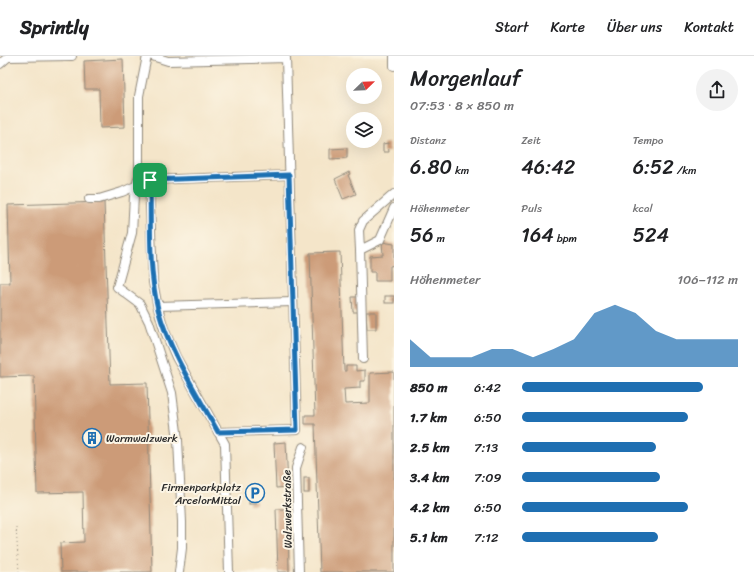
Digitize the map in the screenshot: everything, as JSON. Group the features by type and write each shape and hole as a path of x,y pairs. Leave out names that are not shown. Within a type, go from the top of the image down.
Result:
{"street":[{"path":"0,64 8,57 72,56"},
{"path":"147,56 139,96 139,175 136,186 132,233 117,287 140,304 149,322 172,393 178,440 182,522 182,548 179,572"},
{"path":"152,56 168,61 286,58 297,430 218,432"},
{"path":"394,56 394,66"},
{"path":"89,199 114,194 150,180 289,175"},
{"path":"150,180 153,282 164,330 176,357 225,444 229,572"},
{"path":"363,359 359,230 363,221 394,194"},
{"path":"360,250 380,240 394,208"},
{"path":"158,306 293,302"},
{"name":"Walzwerkstraße","path":"299,572 296,468 303,447"}],"path":[{"path":"16,527 19,572"}],"building":[{"path":"123,59 125,127 100,128 99,89 85,89 84,61"},
{"path":"388,143 389,152 383,152 383,144"},
{"path":"347,148 347,158 330,159 330,149"},
{"path":"349,172 350,174 348,175 356,194 343,199 335,179"},
{"name":"Warmwalzwerk","path":"104,202 110,384 147,383 152,572 61,572 60,543 84,542 83,492 37,493 34,376 0,377 0,283 10,283 8,205"},
{"path":"382,242 394,244 394,265 390,266 390,281 375,281 375,272 370,272 370,256 383,255"},
{"path":"340,252 344,371 346,371 346,366 356,366 356,371 365,370 365,381 360,381 360,388 344,389 345,404 370,403 370,373 394,372 394,572 320,572 315,424 305,424 305,415 315,415 310,253"},
{"path":"385,296 394,296 394,303 385,303"},
{"path":"352,297 360,297 359,312 353,312"},
{"path":"366,312 376,312 376,329 367,329"},
{"path":"286,442 288,487 276,488 274,443"},
{"path":"304,478 309,478 309,493 304,493"},
{"path":"249,500 256,500 256,504 249,504"},
{"path":"276,509 288,509 289,572 278,572"}],"place":[{"name":"Warmwalzwerk","path":"92,438"},
{"name":"Firmenparkplatz ArcelorMittal","path":"255,493"}],"route":[{"path":"289,175 297,430 218,432 176,357 164,330 158,308 153,282 150,180 289,175"}]}
